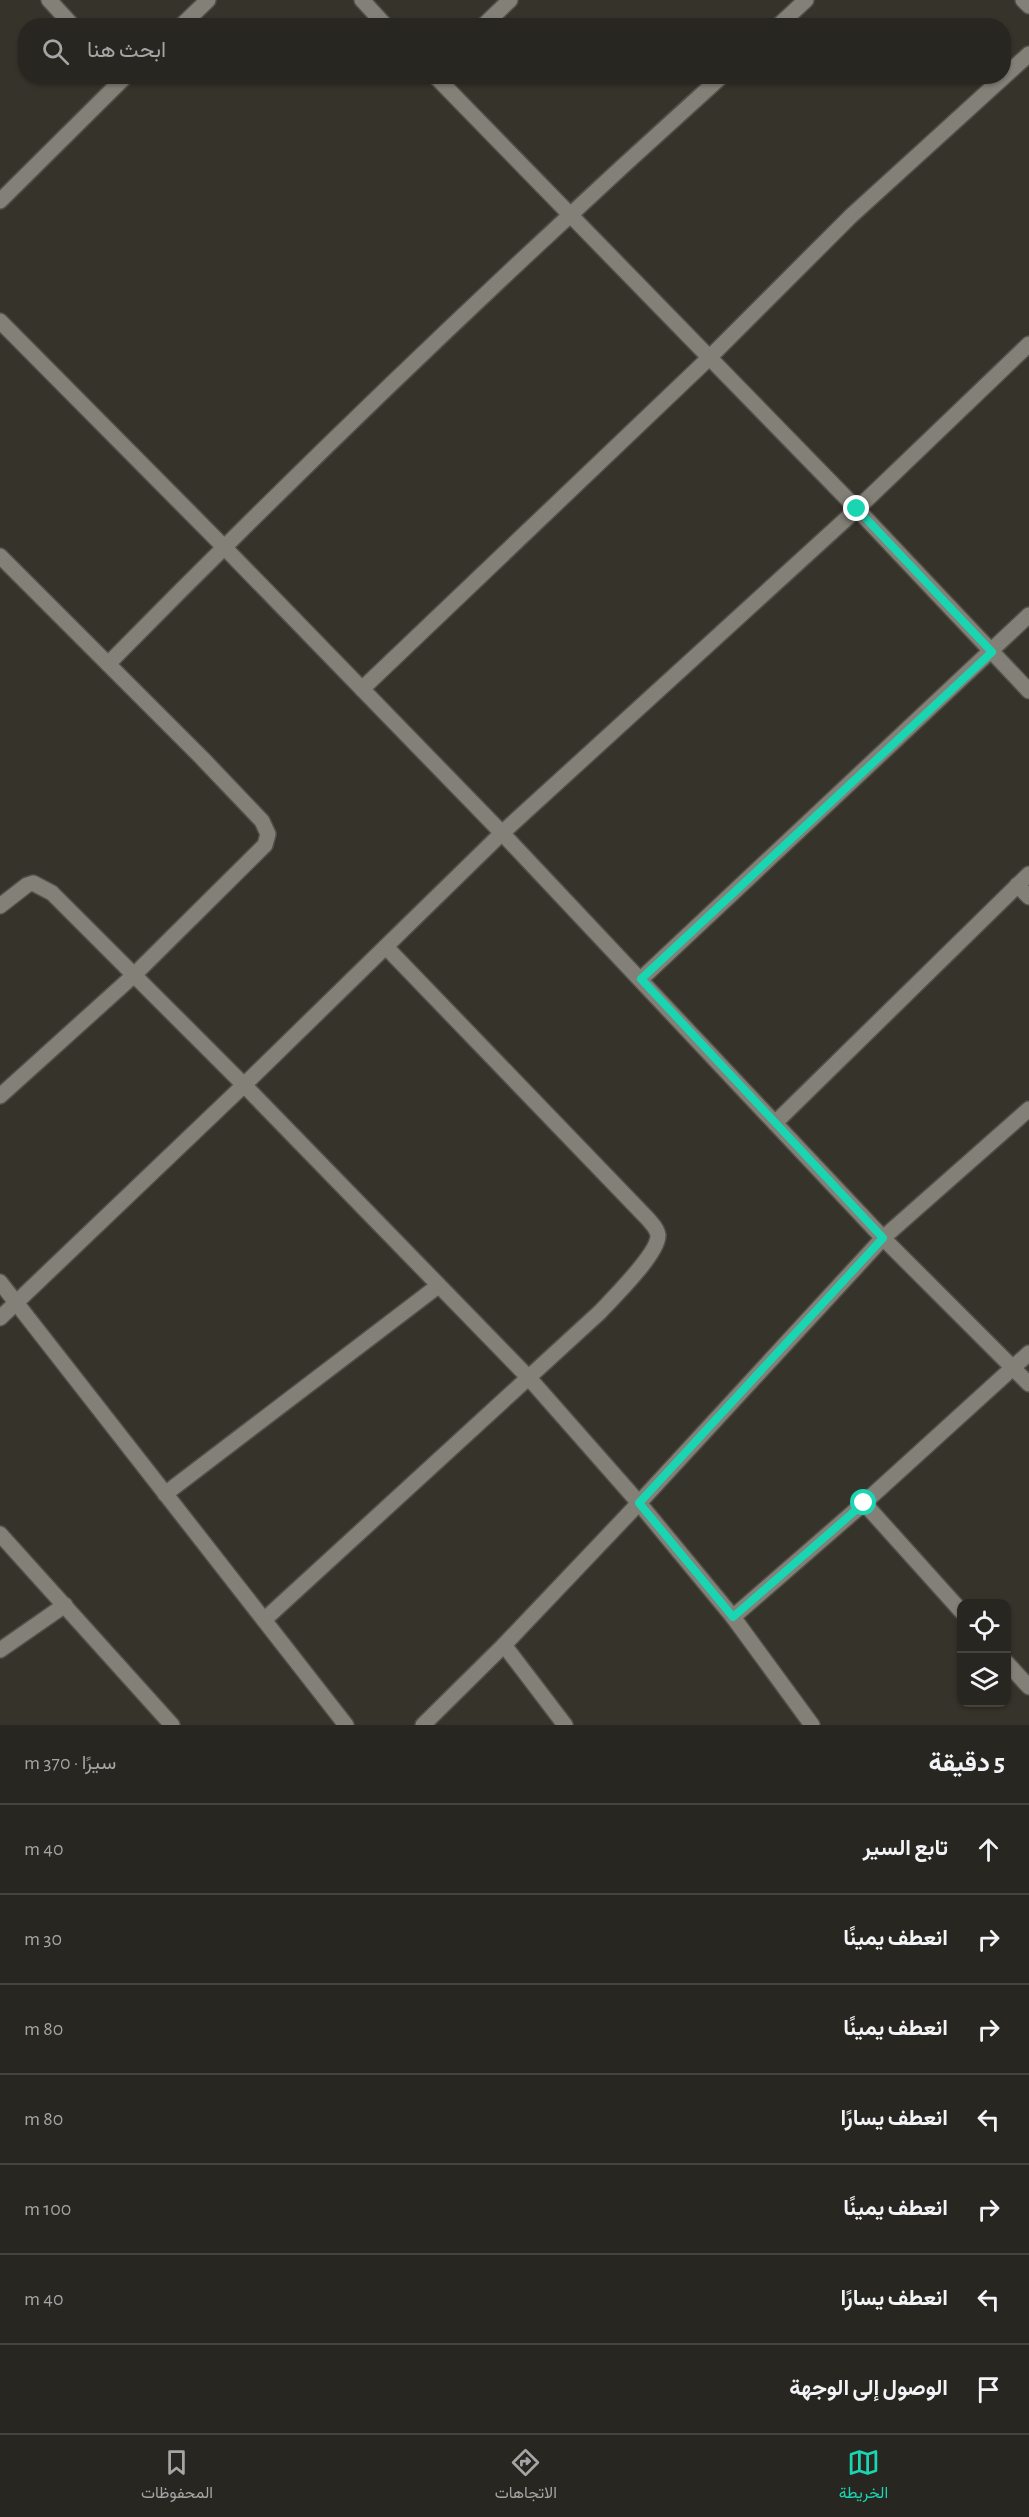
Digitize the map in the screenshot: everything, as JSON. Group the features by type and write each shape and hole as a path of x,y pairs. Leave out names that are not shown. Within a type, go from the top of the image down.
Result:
{"street":[{"path":"49,0 66,18"},
{"path":"189,18 208,0"},
{"path":"362,0 379,18"},
{"path":"491,18 510,0"},
{"path":"787,18 806,0"},
{"path":"1023,0 1029,6"},
{"path":"1011,70 1029,54"},
{"path":"0,201 117,84"},
{"path":"443,84 857,509 1029,691"},
{"path":"108,664 224,546 568,215 713,84"},
{"path":"362,689 709,358 851,216 996,84"},
{"path":"0,321 224,546 502,833 883,1238 1029,1384"},
{"path":"0,1318 244,1085 502,833 857,509 1029,344"},
{"path":"0,556 248,806 262,821 268,834 265,845 133,976 0,1096"},
{"path":"641,979 1029,615"},
{"path":"775,1122 1029,874"},
{"path":"0,906 27,885 33,883 43,886 244,1085 529,1378 639,1503 733,1617 812,1725"},
{"path":"1017,885 1029,897"},
{"path":"264,1620 529,1378 627,1283 656,1243 658,1236 656,1227 386,947"},
{"path":"423,1725 504,1645 639,1503 883,1238 1029,1109"},
{"path":"0,1282 346,1725"},
{"path":"165,1494 438,1286"},
{"path":"733,1617 864,1503 1029,1353"},
{"path":"864,1503 957,1606"},
{"path":"0,1534 172,1725"},
{"path":"0,1650 65,1605"},
{"path":"504,1645 565,1725"},
{"path":"1011,1667 1029,1687"}],"route":[{"path":"857,509 992,652 641,979 883,1238 639,1503 733,1617 864,1503"}]}
